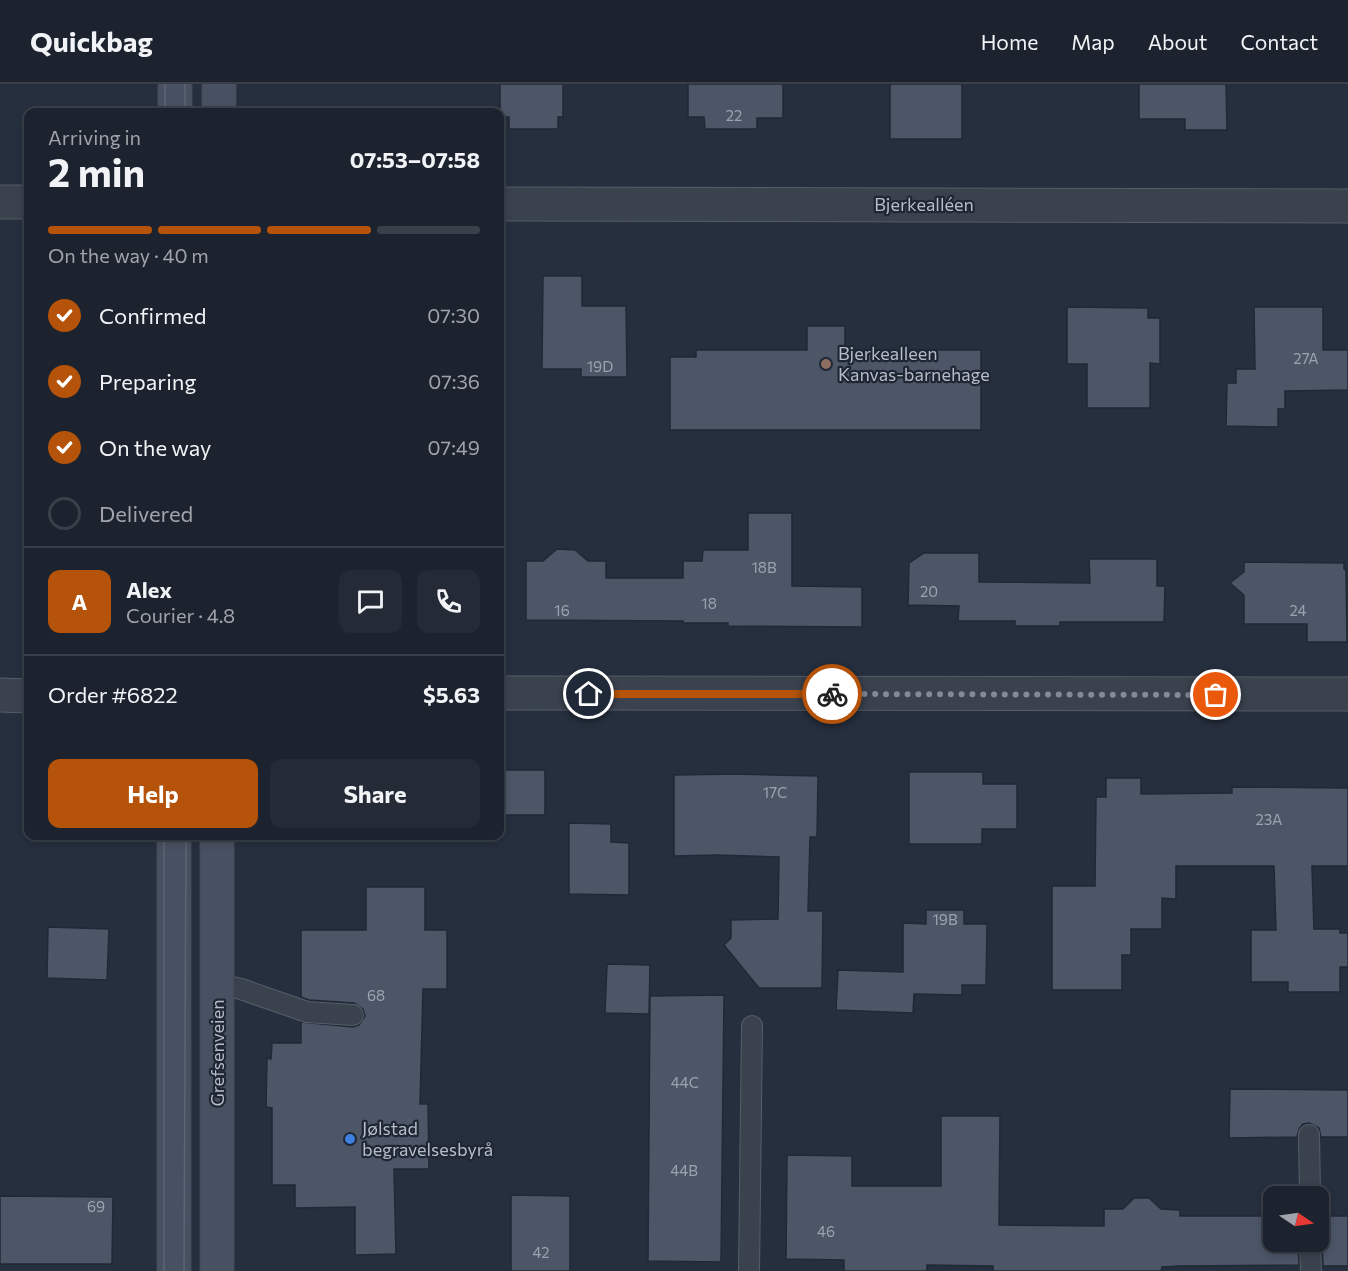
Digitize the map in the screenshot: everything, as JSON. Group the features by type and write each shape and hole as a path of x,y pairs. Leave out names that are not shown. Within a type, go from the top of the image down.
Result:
{"main road":[{"path":"175,84 175,108"},
{"path":"219,84 219,108"},
{"path":"174,840 174,1271"},
{"name":"Grefsenveien","path":"217,1271 218,840"}],"street":[{"path":"0,202 24,202"},
{"name":"Bjerkealléen","path":"504,204 1348,206"},
{"path":"504,693 1348,694"},
{"path":"0,695 24,696"}],"lane":[{"path":"218,984 241,989 307,1012 352,1014"},
{"path":"749,1271 752,1026"},
{"path":"1309,1135 1310,1186"},
{"path":"1310,1252 1311,1271"}],"building":[{"path":"500,84 563,84 563,117 558,117 558,129 509,129 509,117 504,117 504,108 500,108"},
{"path":"688,84 783,84 783,118 757,118 757,129 705,129 704,117 688,117"},
{"path":"890,84 962,84 962,139 890,139"},
{"path":"1139,84 1226,84 1227,130 1185,130 1185,119 1139,119"},
{"path":"543,276 582,276 582,306 626,306 627,377 581,377 581,369 542,369"},
{"path":"1067,307 1148,308 1148,318 1160,318 1160,364 1150,363 1150,408 1087,408 1087,364 1067,364"},
{"path":"1254,307 1323,307 1323,350 1348,350 1348,390 1285,391 1285,409 1278,409 1278,427 1226,426 1227,383 1236,383 1236,369 1255,369"},
{"path":"807,326 845,326 845,350 981,350 981,430 670,430 670,357 696,357 696,350 807,350"},
{"path":"748,513 792,513 792,586 862,587 862,627 728,626 728,623 683,623 683,621 526,620 526,561 543,561 557,549 575,550 588,561 606,561 606,578 683,578 683,561 702,561 703,550 748,550"},
{"path":"924,553 979,553 979,582 1090,583 1089,559 1157,559 1157,586 1165,586 1164,622 1060,622 1060,626 1015,626 1015,621 958,621 959,606 908,605 909,563"},
{"path":"1244,562 1344,563 1347,642 1307,642 1307,624 1244,624 1244,595 1230,583 1244,572"},
{"path":"504,770 545,770 545,815 504,815"},
{"path":"909,772 983,772 983,784 1017,784 1017,829 982,829 982,844 909,844"},
{"path":"674,775 818,776 817,837 810,837 808,911 823,911 822,988 759,988 724,945 731,938 731,920 778,919 779,857 674,856"},
{"path":"1106,778 1141,778 1141,794 1232,793 1232,787 1348,788 1348,866 1312,866 1314,929 1340,929 1340,933 1348,933 1348,967 1340,967 1340,992 1288,992 1288,982 1251,982 1251,930 1276,930 1274,866 1176,866 1176,899 1162,898 1162,929 1131,929 1131,955 1122,955 1122,990 1052,990 1052,886 1095,886 1096,797 1106,797"},
{"path":"569,823 611,824 611,842 629,843 629,895 569,894"},
{"path":"366,887 425,887 425,930 447,930 447,989 423,989 420,1104 428,1104 429,1169 394,1169 396,1254 355,1255 355,1207 295,1208 295,1185 272,1185 272,1108 266,1107 267,1058 271,1059 272,1043 301,1043 301,1022 353,1027 359,1025 365,1016 363,1009 354,1003 309,1000 301,997 301,930 366,930"},
{"path":"926,910 964,910 964,924 987,924 986,985 962,985 962,995 914,994 913,1013 836,1010 838,970 903,972 903,923 926,924"},
{"path":"48,927 109,929 107,980 47,978"},
{"path":"607,964 650,965 649,1014 605,1013"},
{"path":"724,995 721,1262 648,1261 650,996"},
{"path":"1230,1089 1348,1090 1348,1137 1321,1137 1319,1128 1309,1123 1303,1124 1297,1137 1229,1138"},
{"path":"941,1116 1000,1116 999,1225 1104,1226 1104,1209 1123,1209 1134,1198 1149,1198 1161,1209 1180,1210 1180,1216 1263,1216 1263,1252 1298,1252 1299,1265 1179,1266 1162,1267 1161,1271 993,1271 993,1266 927,1265 927,1271 844,1271 844,1260 786,1259 787,1155 852,1156 852,1186 941,1186"},
{"path":"511,1195 570,1196 570,1271 511,1271"},
{"path":"0,1196 113,1197 112,1264 0,1264"},
{"path":"1329,1216 1348,1216 1348,1266 1323,1266 1322,1252 1329,1252"}],"tram line":[{"path":"165,84 165,108"},
{"path":"185,84 185,108"},
{"path":"164,840 164,1271"},
{"path":"184,1271 186,840"}],"way so far":[{"path":"832,694 1216,695"}],"place":[{"name":"Bjerkealleen Kanvas-barnehage","path":"826,364"},
{"name":"Jølstad begravelsesbyrå","path":"350,1139"}],"route":[{"path":"589,694 832,694"}]}
